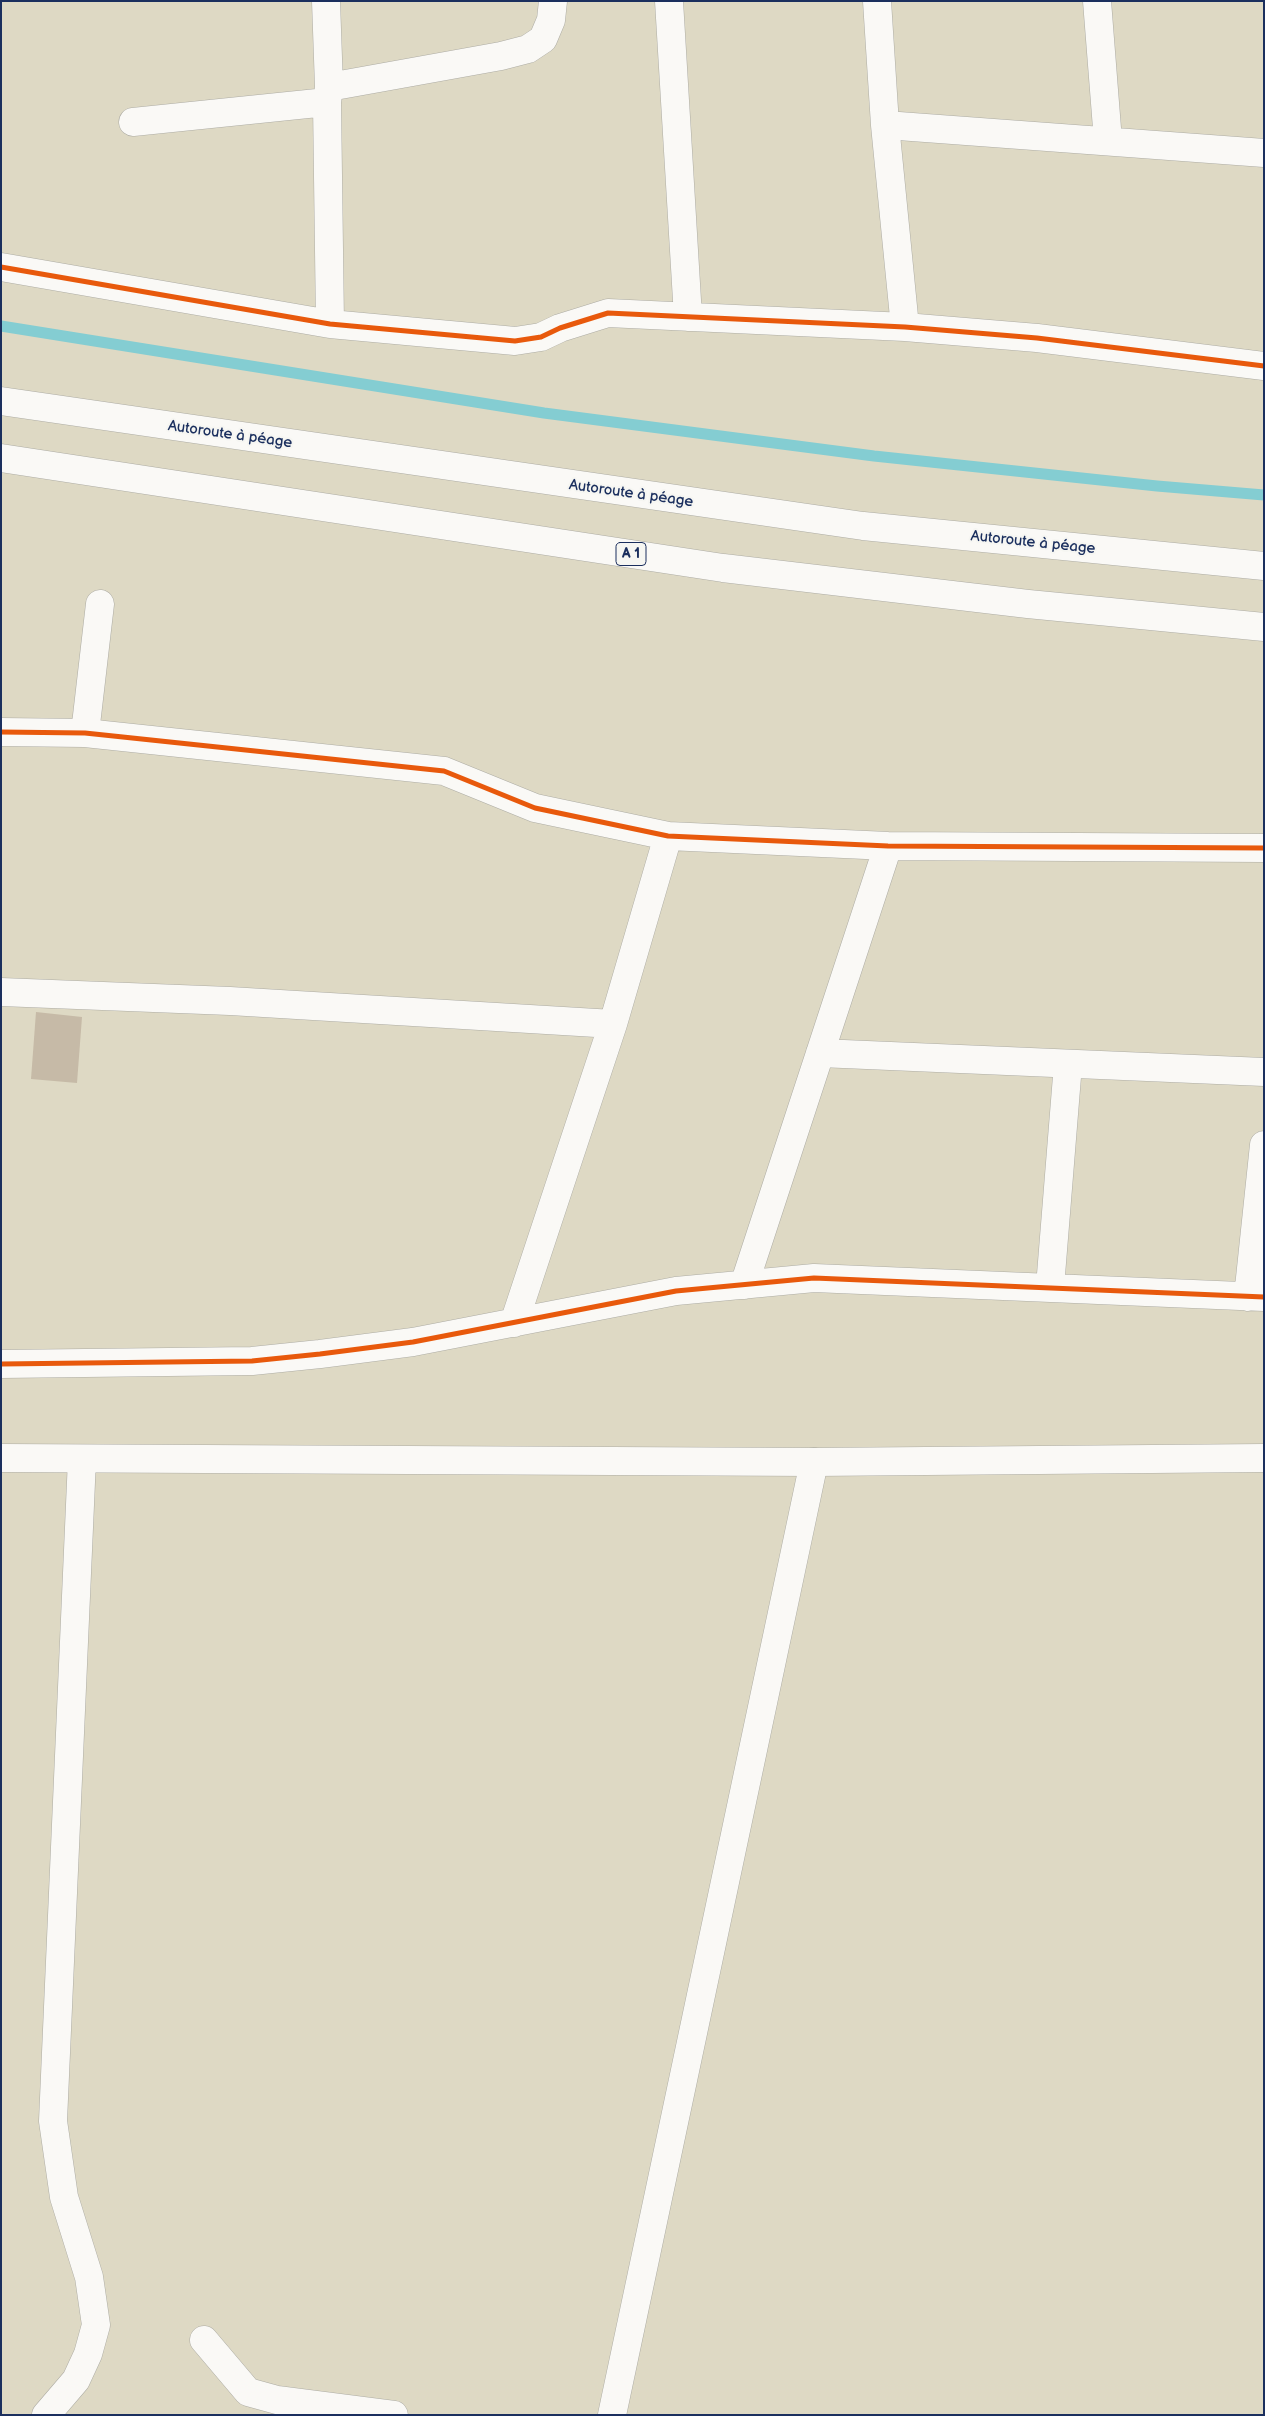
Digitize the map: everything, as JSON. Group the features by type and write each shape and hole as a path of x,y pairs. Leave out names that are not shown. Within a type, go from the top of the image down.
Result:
{"main road":[{"path":"326,1 330,324"},
{"path":"133,122 328,94 528,49 543,39 551,20 553,1"},
{"path":"669,1 688,317"},
{"path":"877,1 885,124 905,327"},
{"path":"1097,1 1108,141"},
{"path":"885,124 1264,153"},
{"path":"1,267 330,324 515,341 541,337 560,328 608,313 905,327 1037,338 1264,366"},
{"name":"Autoroute à péage","path":"1,401 863,526 1264,566"},
{"name":"A 1","path":"1,458 723,568 1028,604 1264,626"},
{"path":"85,733 100,604"},
{"path":"1,732 85,733 444,771 535,808 668,836 888,846 1264,848"},
{"path":"514,1322 613,1024 668,836"},
{"path":"744,1285 888,846"},
{"path":"1,992 230,1001 613,1024"},
{"path":"820,1053 1264,1072"},
{"path":"1050,1287 1068,1064"},
{"path":"1,1364 252,1361 413,1342 676,1292 814,1278 1256,1297 1264,1145"},
{"path":"1,1458 814,1462 1264,1458"},
{"path":"46,2415 76,2380 88,2354 96,2325 89,2277 64,2197 52,2121 82,1459"},
{"path":"612,2415 814,1462"},
{"path":"204,2340 248,2392 276,2400 394,2415"}],"building":[{"path":"36,1012 82,1017 77,1083 31,1079"}],"waterway":[{"path":"1,326 544,413 874,456 1157,486 1264,495"}],"cycle path":[{"path":"1,267 330,324 515,341 541,337 560,328 608,313 905,327 1037,338 1264,366"},
{"path":"1,732 85,733 444,771 535,808 668,836 888,846 1264,848"},
{"path":"1,1364 252,1361 320,1354 413,1342 676,1291 814,1278 1264,1297"}]}
